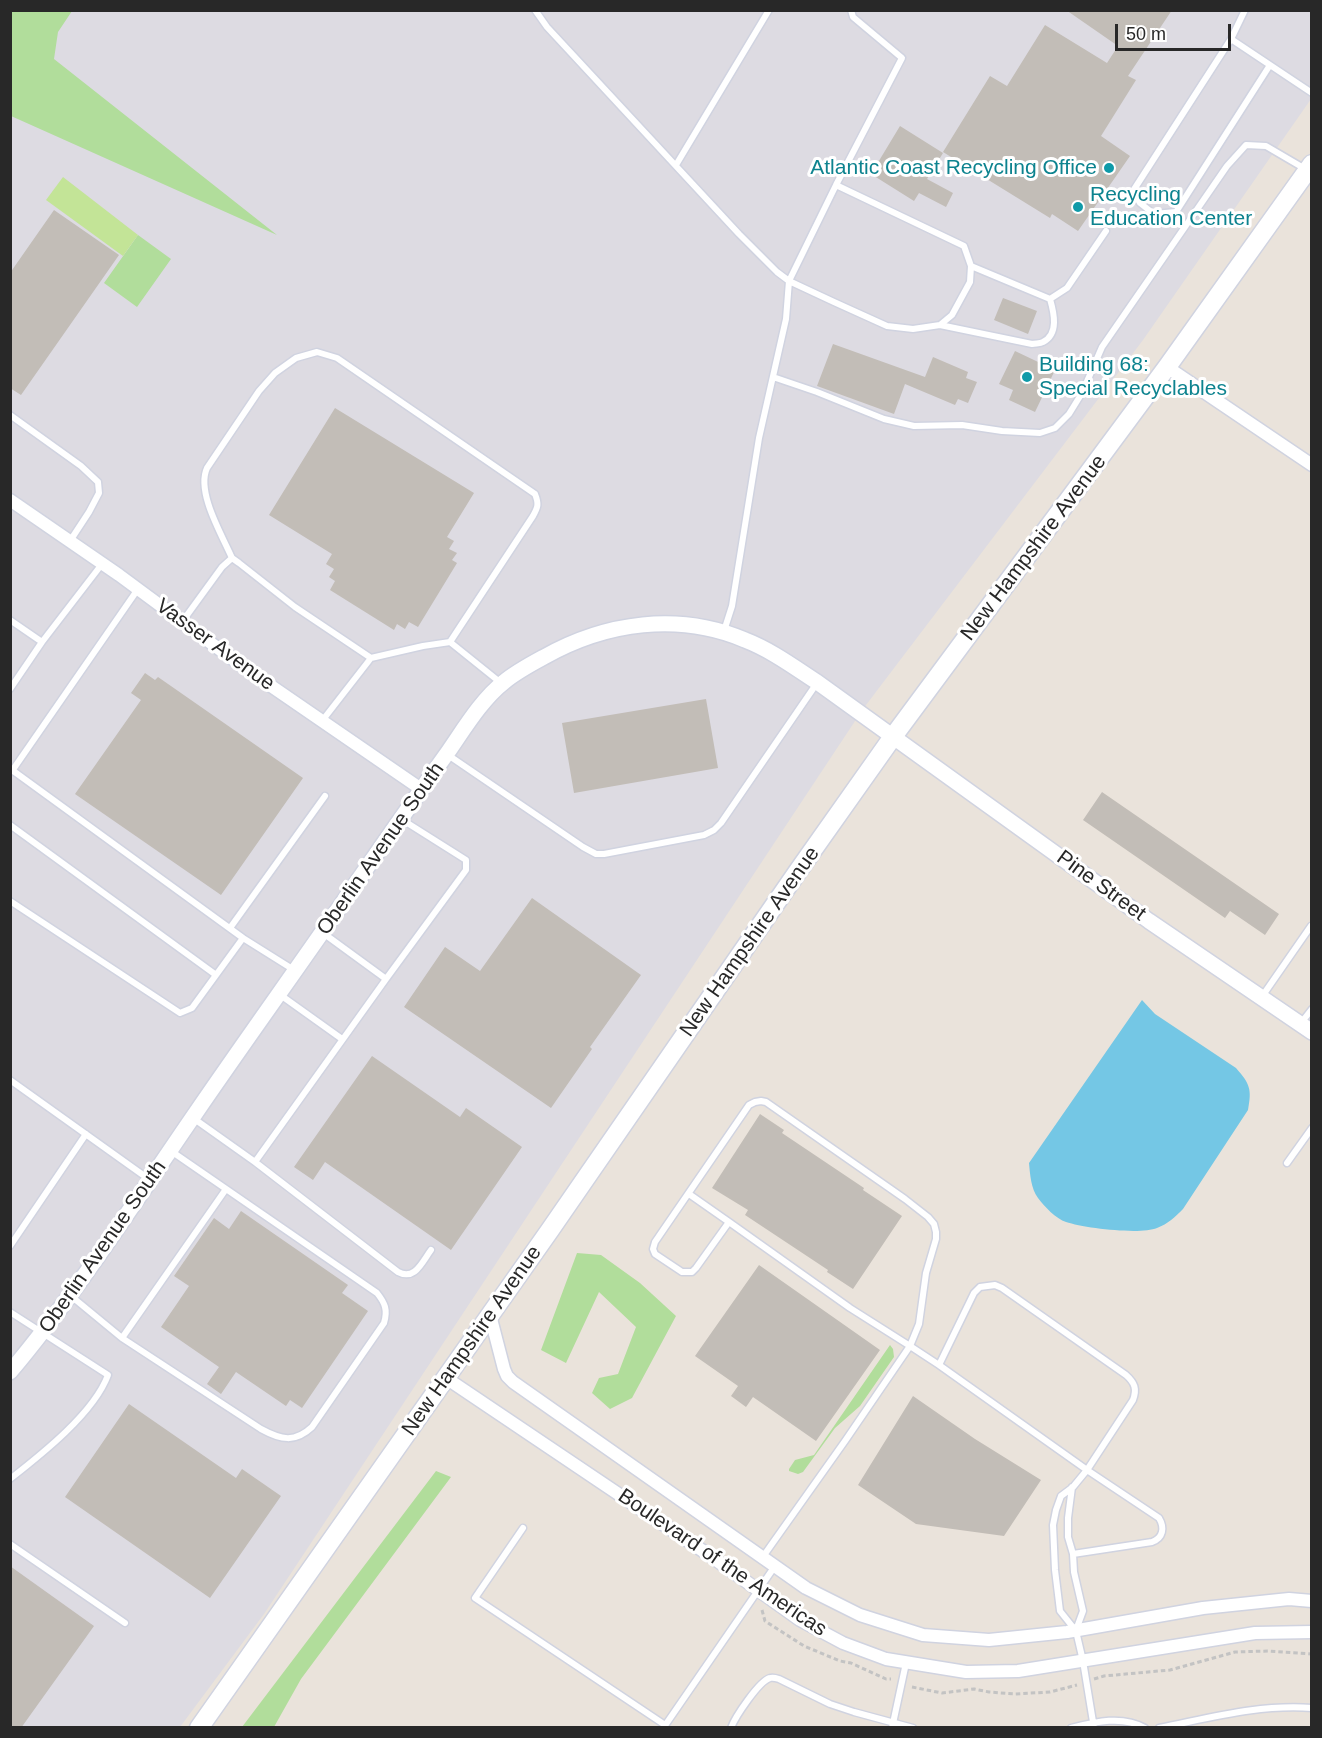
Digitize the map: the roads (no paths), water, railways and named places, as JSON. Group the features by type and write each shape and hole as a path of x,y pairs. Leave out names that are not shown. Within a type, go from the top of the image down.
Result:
{"main road":[{"name":"New Hampshire Avenue","path":"199,1728 892,738 1167,367 1309,167"}],"street":[{"path":"1167,367 1311,465"},
{"name":"Vasser Avenue","path":"10,500 322,722 422,789"},
{"name":"Oberlin Avenue South","path":"10,1372 44,1332 401,818 483,705 502,683 565,645 606,631 661,622 705,627 763,647 817,682 892,738"},
{"name":"Pine Street","path":"892,738 1149,921 1306,1029"},
{"name":"Boulevard of the Americas","path":"490,1315 504,1369 513,1382 806,1588 860,1615 923,1635 989,1640 1076,1631 1203,1608 1289,1599 1311,1600"},
{"name":"Boulevard of the Americas","path":"446,1378 709,1555 800,1620 843,1642 886,1659 966,1672 1018,1671 1255,1633 1311,1632"}],"lane":[{"path":"535,10 547,27 739,234 789,281 887,326 913,329 940,325 1032,344 1044,342 1055,325 1050,299"},
{"path":"676,165 769,10"},
{"path":"724,632 732,606 759,438 786,319 789,281 902,58 853,17 851,10"},
{"path":"1245,10 1231,39 1133,191 1140,203 1154,214 1176,212 1270,65"},
{"path":"1231,39 1311,93"},
{"path":"773,377 884,419 914,426 962,425 1002,431 1040,433 1055,428 1069,414 1082,393 1102,346 1227,166 1246,145 1266,146 1309,167"},
{"path":"836,185 964,246 971,266 970,282 952,315 940,325"},
{"path":"1050,299 1067,288 1106,231"},
{"path":"971,266 1050,299"},
{"path":"371,658 295,607 232,558 204,494 203,481 207,468 259,392 275,373 296,358 317,352 337,358 535,494 538,508 450,642"},
{"path":"10,415 81,466 98,482 99,493 70,541"},
{"path":"182,622 222,567 232,558"},
{"path":"10,689 42,642 102,564"},
{"path":"138,589 11,771 243,938 295,970"},
{"path":"10,620 42,642"},
{"path":"322,722 371,658 423,645 450,642 502,683"},
{"path":"447,754 596,854 705,835 722,823 817,682"},
{"path":"230,928 325,796"},
{"path":"255,1162 466,870 466,860 401,818"},
{"path":"10,825 216,975"},
{"path":"10,901 180,1013 192,1008 243,938"},
{"path":"1261,998 1311,926"},
{"path":"323,933 386,979"},
{"path":"278,994 342,1039"},
{"path":"1306,1029 1311,1009"},
{"path":"11,1082 150,1181"},
{"path":"729,1222 692,1272 682,1272 657,1256 653,1249 655,1242 749,1106 756,1102 766,1102 905,1199 928,1217 934,1224 936,1233 926,1273 919,1324 910,1346 762,1558"},
{"path":"193,1117 404,1275 415,1272 431,1250"},
{"path":"1287,1163 1311,1128"},
{"path":"10,1246 86,1134"},
{"path":"69,1295 122,1338 272,1435 284,1438 295,1437 312,1427 384,1323 386,1307 377,1293 170,1151"},
{"path":"122,1338 226,1189"},
{"path":"689,1194 850,1308 939,1365 1159,1518 1162,1523 1161,1536 1152,1542 1073,1554"},
{"path":"939,1365 974,1293 980,1287 995,1285 1126,1375 1135,1386 1136,1393 1133,1400 1087,1470 1061,1496 1056,1510 1053,1537 1054,1570 1060,1611 1076,1631 1094,1725"},
{"path":"10,1312 108,1375 103,1389 75,1422 43,1454 10,1479"},
{"path":"1072,1487 1068,1537 1083,1611 1076,1631"},
{"path":"523,1527 475,1598 664,1726 775,1566"},
{"path":"10,1544 125,1623"},
{"path":"892,1725 906,1662"},
{"path":"731,1728 757,1688 768,1678 774,1677 830,1704 892,1725 913,1728"},
{"path":"1159,1728 1190,1725 1243,1711 1311,1708"},
{"path":"1071,1728 1117,1720 1138,1724 1145,1728"}],"water":[{"path":"1142,1000 1155,1014 1236,1068 1249,1087 1248,1110 1183,1209 1165,1224 1149,1230 1125,1231 1066,1222 1050,1212 1036,1194 1031,1181 1029,1163"}],"place":[{"name":"Atlantic Coast Recycling Office","path":"1109,168"},
{"name":"Recycling Education Center","path":"1078,207"},
{"name":"Building 68: Special Recyclables","path":"1027,377"}]}
